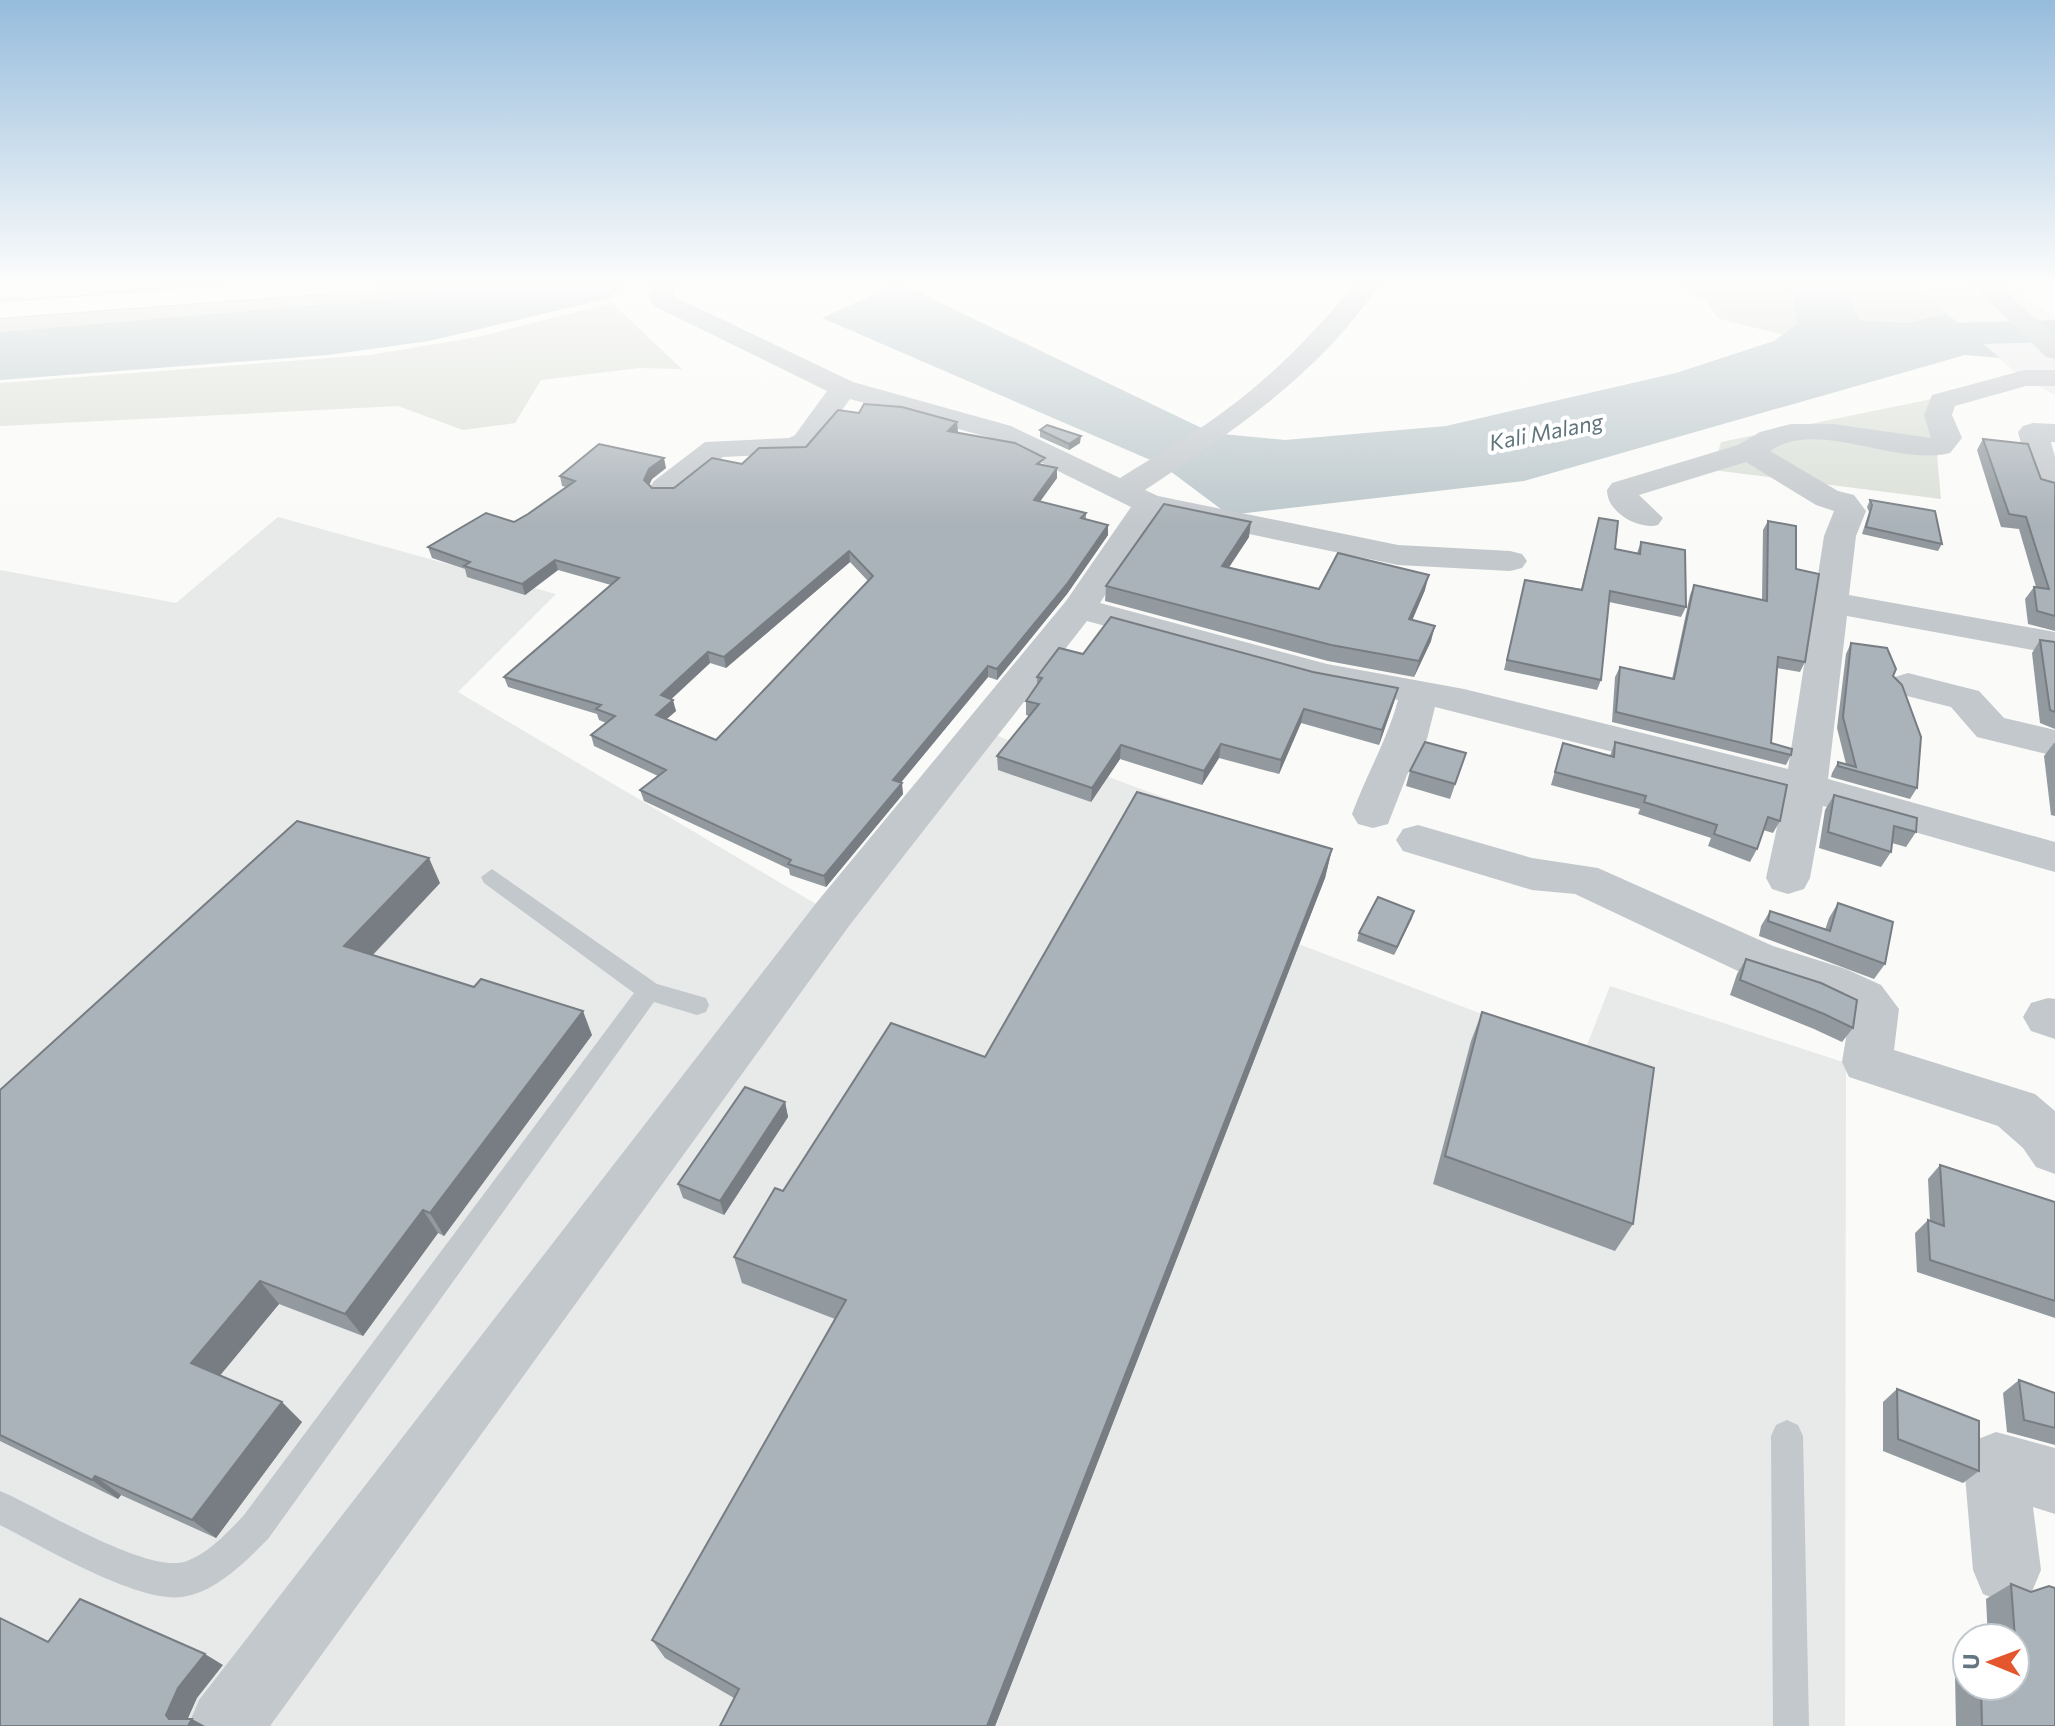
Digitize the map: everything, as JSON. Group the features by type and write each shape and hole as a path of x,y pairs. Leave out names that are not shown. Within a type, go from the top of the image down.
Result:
{"street":[{"path":"792,364 843,388 991,428 1133,494 1398,555 1510,561"},
{"path":"225,1726 833,914 1079,608 1133,494 1229,422 1296,364"},
{"path":"1647,518 1623,498 1623,490 1749,451 1773,437 1808,432 1939,447 1947,438 1938,415 1942,401 2025,378 2055,378"},
{"path":"665,488 716,448 795,447 805,441 843,388"},
{"path":"2055,433 2033,432 2047,482 2055,486"},
{"path":"1749,451 1827,498 1843,502 1850,511 1840,536 1806,787 1788,878"},
{"path":"1830,602 2055,643"},
{"path":"1079,608 1324,675 1420,692 1806,787 2055,857"},
{"path":"1908,685 1965,699 1982,722 1991,728 2055,743"},
{"path":"1373,814 1386,775 1407,739 1420,692"},
{"path":"1418,840 1532,874 1582,879 1757,959 1829,982 1864,998 1875,1009 1867,1062 2016,1110 2042,1132 2055,1151"},
{"path":"2007,1570 1996,1464 2055,1481"}],"lane":[{"path":"492,877 649,991 697,1005"},
{"path":"0,1507 144,1576 182,1580 231,1555 256,1527 649,991"},
{"path":"1787,1436 1791,1726"}],"shaded area":[{"path":"257,364 676,364 682,369 639,368 541,380 515,423 463,430 398,406 0,426 0,383"},
{"path":"2005,364 2055,364 2055,395 2021,377"},
{"path":"1932,399 1941,499 1713,470 1721,442"},
{"path":"278,517 556,594 458,692 833,914 976,728 1325,857 1275,935 1584,1053 1610,986 1846,1063 1845,1726 0,1726 0,570 176,603"}],"water":[{"path":"0,364 216,364 0,380"},
{"path":"927,364 1067,364 1212,433 1285,440 1446,426 1676,373 1705,364 1935,364 1524,481 1229,515 1162,465"}],"building":[{"path":"864,404 902,407 957,422 948,431 1015,443 1045,458 1037,464 1057,468 1034,500 1086,513 1081,518 1108,525 1067,584 997,669 988,666 893,780 902,783 824,876 788,864 791,860 640,790 666,770 591,735 615,716 596,709 601,705 504,677 619,578 555,560 522,584 464,566 470,562 428,547 486,513 514,522 528,514 575,481 560,476 599,444 664,458 649,469 644,480 652,488 674,488 712,458 742,464 759,448 806,447 838,410 859,413","holes":["849,551 873,576 716,740 656,715 673,700 661,695 708,652 724,657"]},
{"path":"1047,425 1081,436 1069,444 1040,430"},
{"path":"1983,439 2028,444 2041,479 2055,483 2055,616 2037,611 2034,587 2049,589 2026,517 2009,514"},
{"path":"1870,500 1935,511 1942,544 1866,527 1872,505"},
{"path":"1164,504 1251,522 1222,566 1319,589 1338,553 1429,575 1409,619 1435,626 1419,661 1331,645 1106,586"},
{"path":"1599,518 1618,521 1615,549 1640,554 1641,542 1685,550 1686,607 1610,591 1601,680 1507,660 1525,580 1582,590"},
{"path":"1768,521 1796,526 1796,569 1819,574 1805,662 1778,657 1771,743 1792,749 1791,755 1616,712 1620,667 1674,679 1694,585 1767,601"},
{"path":"1111,617 1313,672 1398,688 1382,730 1304,709 1281,760 1221,744 1204,771 1121,745 1092,788 997,756 1039,704 1026,701 1042,678 1037,677 1059,648 1083,654"},
{"path":"2040,640 2055,642 2055,712 2050,710"},
{"path":"1851,643 1887,648 1896,669 1893,676 1902,685 1921,737 1917,788 1838,766 1838,762 1856,767 1843,717"},
{"path":"1425,742 1466,753 1455,784 1410,771"},
{"path":"1615,742 1787,785 1780,821 1768,817 1757,849 1714,834 1717,825 1644,802 1646,796 1555,772 1563,743 1614,757"},
{"path":"1137,792 1332,849 987,1726 720,1726 739,1689 652,1640 846,1300 734,1257 775,1188 783,1191 891,1023 985,1057"},
{"path":"1834,795 1917,818 1916,832 1894,826 1891,852 1828,832"},
{"path":"297,821 429,858 344,946 474,987 481,979 583,1011 430,1213 423,1210 345,1314 260,1281 191,1363 282,1402 192,1520 95,1476 92,1480 0,1435 0,1090"},
{"path":"1378,897 1414,911 1397,947 1359,933"},
{"path":"1838,903 1893,922 1885,964 1768,921 1770,911 1830,931"},
{"path":"1746,959 1821,983 1857,1000 1853,1028 1740,980"},
{"path":"1482,1012 1654,1068 1633,1224 1445,1156"},
{"path":"745,1087 785,1102 720,1201 678,1184"},
{"path":"1940,1165 2055,1202 2055,1301 1930,1260 1928,1220 1944,1226"},
{"path":"2019,1380 2055,1393 2055,1428 2024,1420"},
{"path":"1897,1389 1979,1421 1979,1471 1898,1439"},
{"path":"2011,1584 2031,1592 2049,1586 2055,1588 2055,1726 1982,1726 1981,1702 2031,1702 2031,1622 2014,1622"},
{"path":"80,1599 205,1654 178,1688 166,1715 169,1719 192,1719 188,1726 0,1726 0,1618 48,1642"}],"waterway":[{"name":"Kali Malang","path":"1753,379 1795,364"},
{"name":"Kali Malang","path":"1209,459 1259,482 1427,456"}]}
